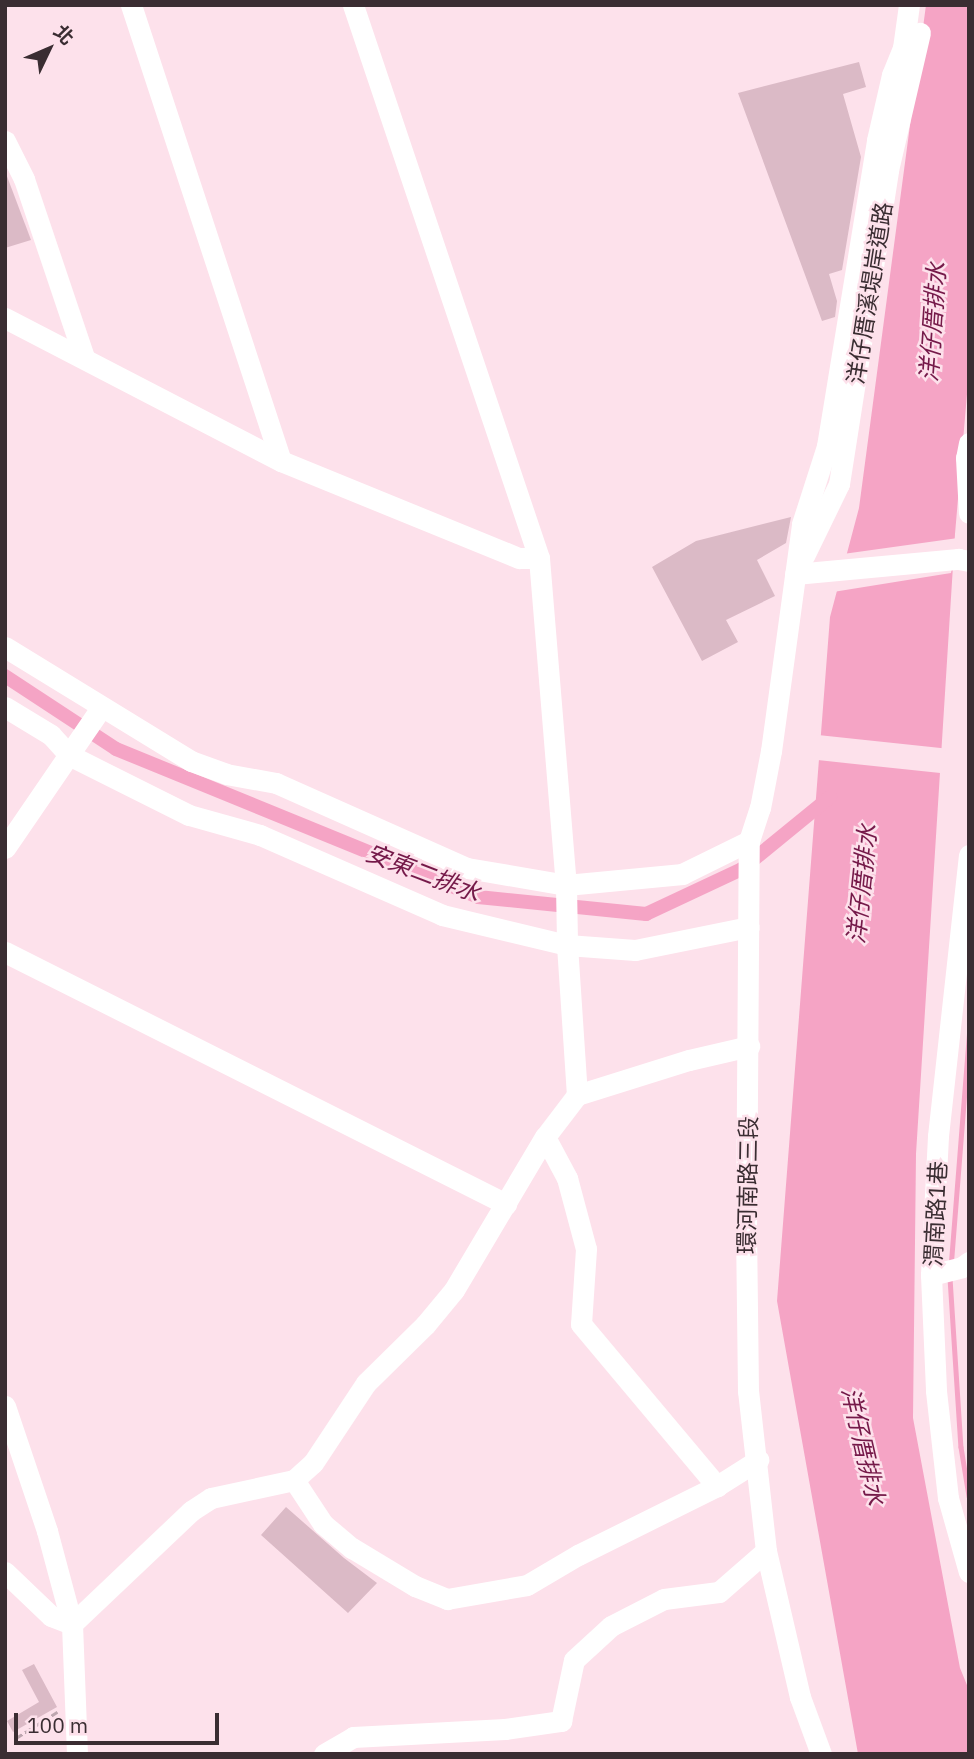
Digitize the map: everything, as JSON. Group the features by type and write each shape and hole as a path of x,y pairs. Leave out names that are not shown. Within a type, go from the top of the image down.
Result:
{"street":[{"path":"131,5 281,461"},
{"path":"353,5 539,558 566,890 566,939 577,1095"},
{"name":"環河南路三段","path":"765,1551 758,1461 748,1391 746,1238 749,841 760,808 771,751 802,524 827,446 877,140 892,75 903,48 909,5"},
{"name":"洋仔厝溪堤岸道路","path":"795,574 839,484 888,170 920,33 922,5"},
{"path":"5,141 24,178 83,357"},
{"path":"5,318 281,461 519,558 539,558"},
{"path":"969,443 966,458 969,513"},
{"path":"795,574 958,559 969,561"},
{"path":"5,647 191,761 226,774 276,783 467,868 566,890 682,874 749,841"},
{"path":"5,707 51,735 72,752 189,815 260,835 442,915 635,950 750,918"},
{"path":"5,848 101,708"},
{"name":"渭南路1巷","path":"969,855 938,1136 932,1275 936,1391 948,1498 969,1572"},
{"path":"5,952 506,1204"},
{"path":"72,1624 191,1511 211,1498 294,1480 313,1463 366,1382 425,1325 454,1290 545,1138 577,1095 689,1060 748,1046"},
{"path":"545,1138 567,1178 586,1249 581,1324 717,1486"},
{"path":"932,1275 962,1267 969,1262"},
{"path":"5,1406 47,1531 72,1624 77,1754"},
{"path":"294,1480 323,1524 352,1548 415,1586 447,1599 527,1585 578,1555 717,1486 758,1461"},
{"path":"324,1754 353,1737 505,1729 561,1721 574,1661 611,1626 664,1599 719,1592 765,1551 800,1697 821,1754"},
{"path":"5,1572 51,1616 72,1624"}],"path":[{"path":"16,1738 76,1700"}],"water":[{"name":"洋仔厝排水","path":"926,5 969,5 969,371 955,534 916,1154 913,1418 960,1668 969,1690 969,1754 858,1754 777,1301 830,617 859,508"}],"pier":[{"path":"958,538 951,573 833,592 843,554"},
{"path":"818,735 945,748 943,773 815,760"}],"building":[{"path":"859,62 866,87 843,94 861,157 842,270 829,274 837,301 835,317 822,321 738,93"},
{"path":"5,171 31,240 5,248"},
{"path":"791,517 786,543 757,560 775,596 726,620 738,642 702,661 652,567 696,541"},
{"path":"286,1507 377,1583 348,1613 261,1535"},
{"path":"34,1664 57,1707 13,1732 7,1721 39,1702 22,1670"}],"waterway":[{"name":"安東二排水","path":"5,676 116,749 478,897 646,914 742,869 830,797"},
{"path":"951,1262 969,1033"},
{"path":"950,1278 961,1447 969,1496"}]}
